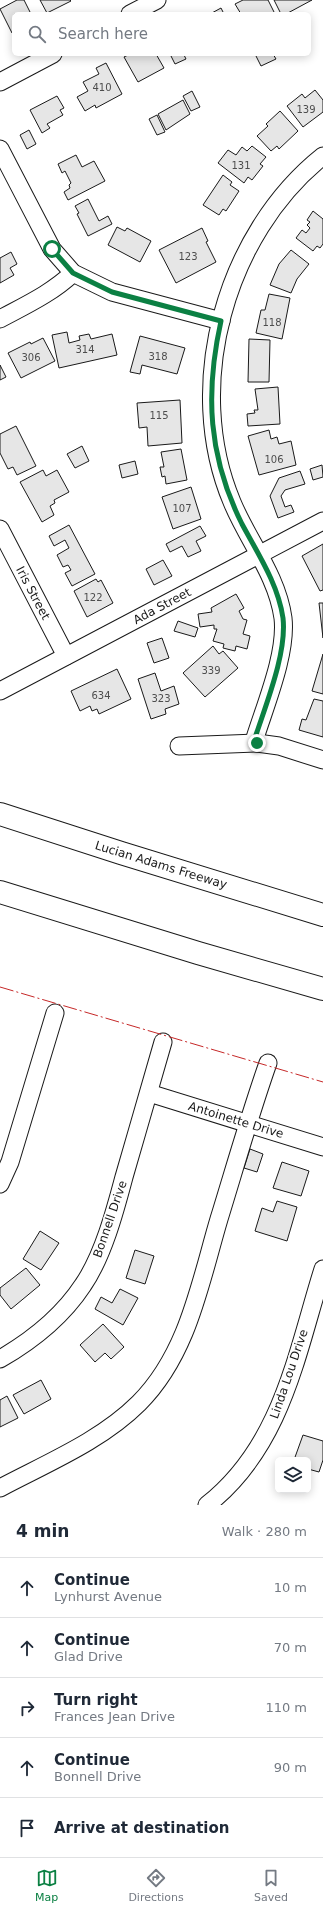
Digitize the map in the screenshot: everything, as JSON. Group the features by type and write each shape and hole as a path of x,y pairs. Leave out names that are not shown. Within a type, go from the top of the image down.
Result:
{"highway":[{"name":"Lucian Adams Freeway","path":"0,814 120,853 319,912"},
{"path":"0,892 198,953 323,989"},
{"path":"254,968 323,999"}],"street":[{"path":"134,12 157,0"},
{"path":"0,82 49,56"},
{"path":"0,149 52,249 73,273 112,292 221,321"},
{"path":"257,743 255,738 281,653 283,630 278,594 232,502 221,470 214,436 210,404 212,375 225,301 238,269 254,239 273,210 295,183 323,156"},
{"path":"0,319 48,293 59,286 73,273"},
{"name":"Ada Street","path":"0,691 323,521"},
{"name":"Iris Street","path":"0,529 7,558 66,656"},
{"path":"179,746 257,743 279,746 323,760"},
{"path":"0,1184 10,1162 55,1013"},
{"name":"Bonnell Drive","path":"0,1359 36,1337 54,1321 84,1284 94,1264 113,1215 149,1093 162,1042"},
{"path":"0,1488 101,1434 139,1403 167,1370 187,1330 247,1124 268,1063"},
{"name":"Antoinette Drive","path":"149,1093 323,1147"},
{"name":"Linda Lou Drive","path":"207,1505 235,1480 248,1464 274,1422 283,1398 323,1269"}],"building":[{"path":"17,0 24,0 30,12 12,12 12,33 0,9"},
{"path":"40,0 71,1 49,12 46,12"},
{"path":"243,0 268,0 274,12 240,12 235,4"},
{"path":"274,0 312,0 290,12 280,12"},
{"path":"221,8 223,12 214,12"},
{"path":"157,56 164,68 138,82 124,57"},
{"path":"171,56 184,56 186,59 175,64"},
{"path":"256,56 274,56 276,59 261,66"},
{"path":"106,63 122,94 96,108 95,105 85,111 77,97 88,91 83,82 99,74 96,68"},
{"path":"315,90 323,100 323,112 303,127 287,106 302,94 305,98"},
{"path":"192,91 200,107 191,111 183,96"},
{"path":"57,96 64,108 60,110 63,115 47,124 50,128 42,133 30,110"},
{"path":"183,100 190,114 166,130 158,114"},
{"path":"280,111 298,131 279,149 277,146 271,151 257,136 268,126 266,124"},
{"path":"157,115 165,132 157,135 149,119"},
{"path":"29,130 36,144 27,149 20,135"},
{"path":"252,146 266,157 260,164 263,166 252,180 248,177 244,183 218,163 228,150 236,155 242,147 247,151"},
{"path":"76,155 82,167 94,161 105,181 68,200 64,192 70,188 69,185 71,183 65,171 62,173 58,164"},
{"path":"223,175 232,182 230,185 239,191 226,211 223,209 219,215 203,205"},
{"path":"88,199 99,221 108,216 112,224 88,236 77,214 79,213 75,206"},
{"path":"313,211 323,219 323,244 320,248 317,246 313,251 296,238 302,230 306,233 310,228 307,225 310,222 307,220"},
{"path":"117,227 125,231 127,228 151,241 140,262 108,245"},
{"path":"202,228 208,241 206,242 216,262 176,283 159,250"},
{"path":"291,250 309,264 297,279 291,293 270,285 279,264"},
{"path":"11,252 17,264 10,268 14,275 0,283 0,258"},
{"path":"269,294 290,298 282,339 256,333 261,310 265,310"},
{"path":"67,332 69,343 80,340 79,336 89,334 91,339 112,334 117,355 59,368 52,335"},
{"path":"140,336 185,348 177,374 142,365 140,374 130,372"},
{"path":"43,338 55,361 21,378 8,353 30,342 31,344"},
{"path":"249,339 270,340 269,382 248,382"},
{"path":"0,365 6,377 0,380"},
{"path":"278,387 280,424 248,426 247,414 255,413 254,410 258,410 255,389"},
{"path":"180,400 182,443 148,446 147,427 139,428 137,403"},
{"path":"16,426 36,466 17,475 13,467 8,469 0,453 0,434"},
{"path":"269,430 271,439 277,437 279,444 291,441 296,465 259,475 248,436"},
{"path":"82,446 89,461 75,468 67,454"},
{"path":"181,449 187,480 166,484 165,476 162,477 160,467 164,467 161,452"},
{"path":"135,461 138,474 122,478 119,465"},
{"path":"322,465 323,477 313,480 310,469"},
{"path":"43,470 46,476 57,470 69,492 54,500 55,503 50,506 54,515 42,522 20,482"},
{"path":"300,471 305,484 285,490 281,496 285,507 291,505 294,512 278,518 270,496 279,478"},
{"path":"191,487 201,519 173,529 162,497"},
{"path":"69,525 95,574 72,586 65,573 71,570 68,565 63,567 57,555 69,548 65,540 54,546 49,536"},
{"path":"200,526 206,536 196,541 201,551 188,557 182,546 170,552 166,544"},
{"path":"323,544 323,590 320,591 302,556"},
{"path":"163,560 172,576 154,585 146,569"},
{"path":"96,579 98,582 101,580 113,603 87,617 74,591"},
{"path":"236,594 244,608 239,611 243,619 247,620 243,634 250,636 247,649 236,646 235,651 223,648 224,644 213,641 217,629 214,629 214,625 200,627 198,614 212,612 211,608"},
{"path":"319,603 323,603 323,638"},
{"path":"178,621 198,628 195,637 174,631"},
{"path":"162,638 169,658 154,663 147,643"},
{"path":"213,646 219,654 223,651 238,668 205,697 183,673"},
{"path":"323,654 323,694 312,691"},
{"path":"117,669 131,699 99,714 97,709 92,711 90,706 80,711 71,691"},
{"path":"155,673 161,691 174,686 179,704 165,709 166,714 151,719 138,679"},
{"path":"314,699 323,701 323,737 299,730 302,719 306,720"},
{"path":"250,1149 263,1154 257,1172 244,1168"},
{"path":"282,1162 309,1171 301,1196 273,1188"},
{"path":"277,1201 297,1207 287,1241 255,1231 262,1208 273,1212"},
{"path":"40,1231 59,1243 41,1270 23,1259"},
{"path":"135,1250 154,1256 145,1284 126,1278"},
{"path":"26,1268 40,1285 11,1309 0,1295 0,1288"},
{"path":"120,1289 138,1298 123,1325 95,1309 101,1297 112,1303"},
{"path":"103,1324 124,1347 111,1359 105,1353 95,1362 80,1345"},
{"path":"41,1380 51,1399 24,1414 13,1395"},
{"path":"7,1396 18,1418 0,1427 0,1400"},
{"path":"303,1435 323,1441 323,1460 319,1472 311,1470 311,1457 295,1457"}],"power":[{"path":"0,987 323,1082"}],"route":[{"path":"52,249 59,259 73,273 86,281 112,292 221,321 212,375 210,404 214,436 221,470 232,502 278,594 283,618 283,642 281,653 255,738 257,743"}]}
